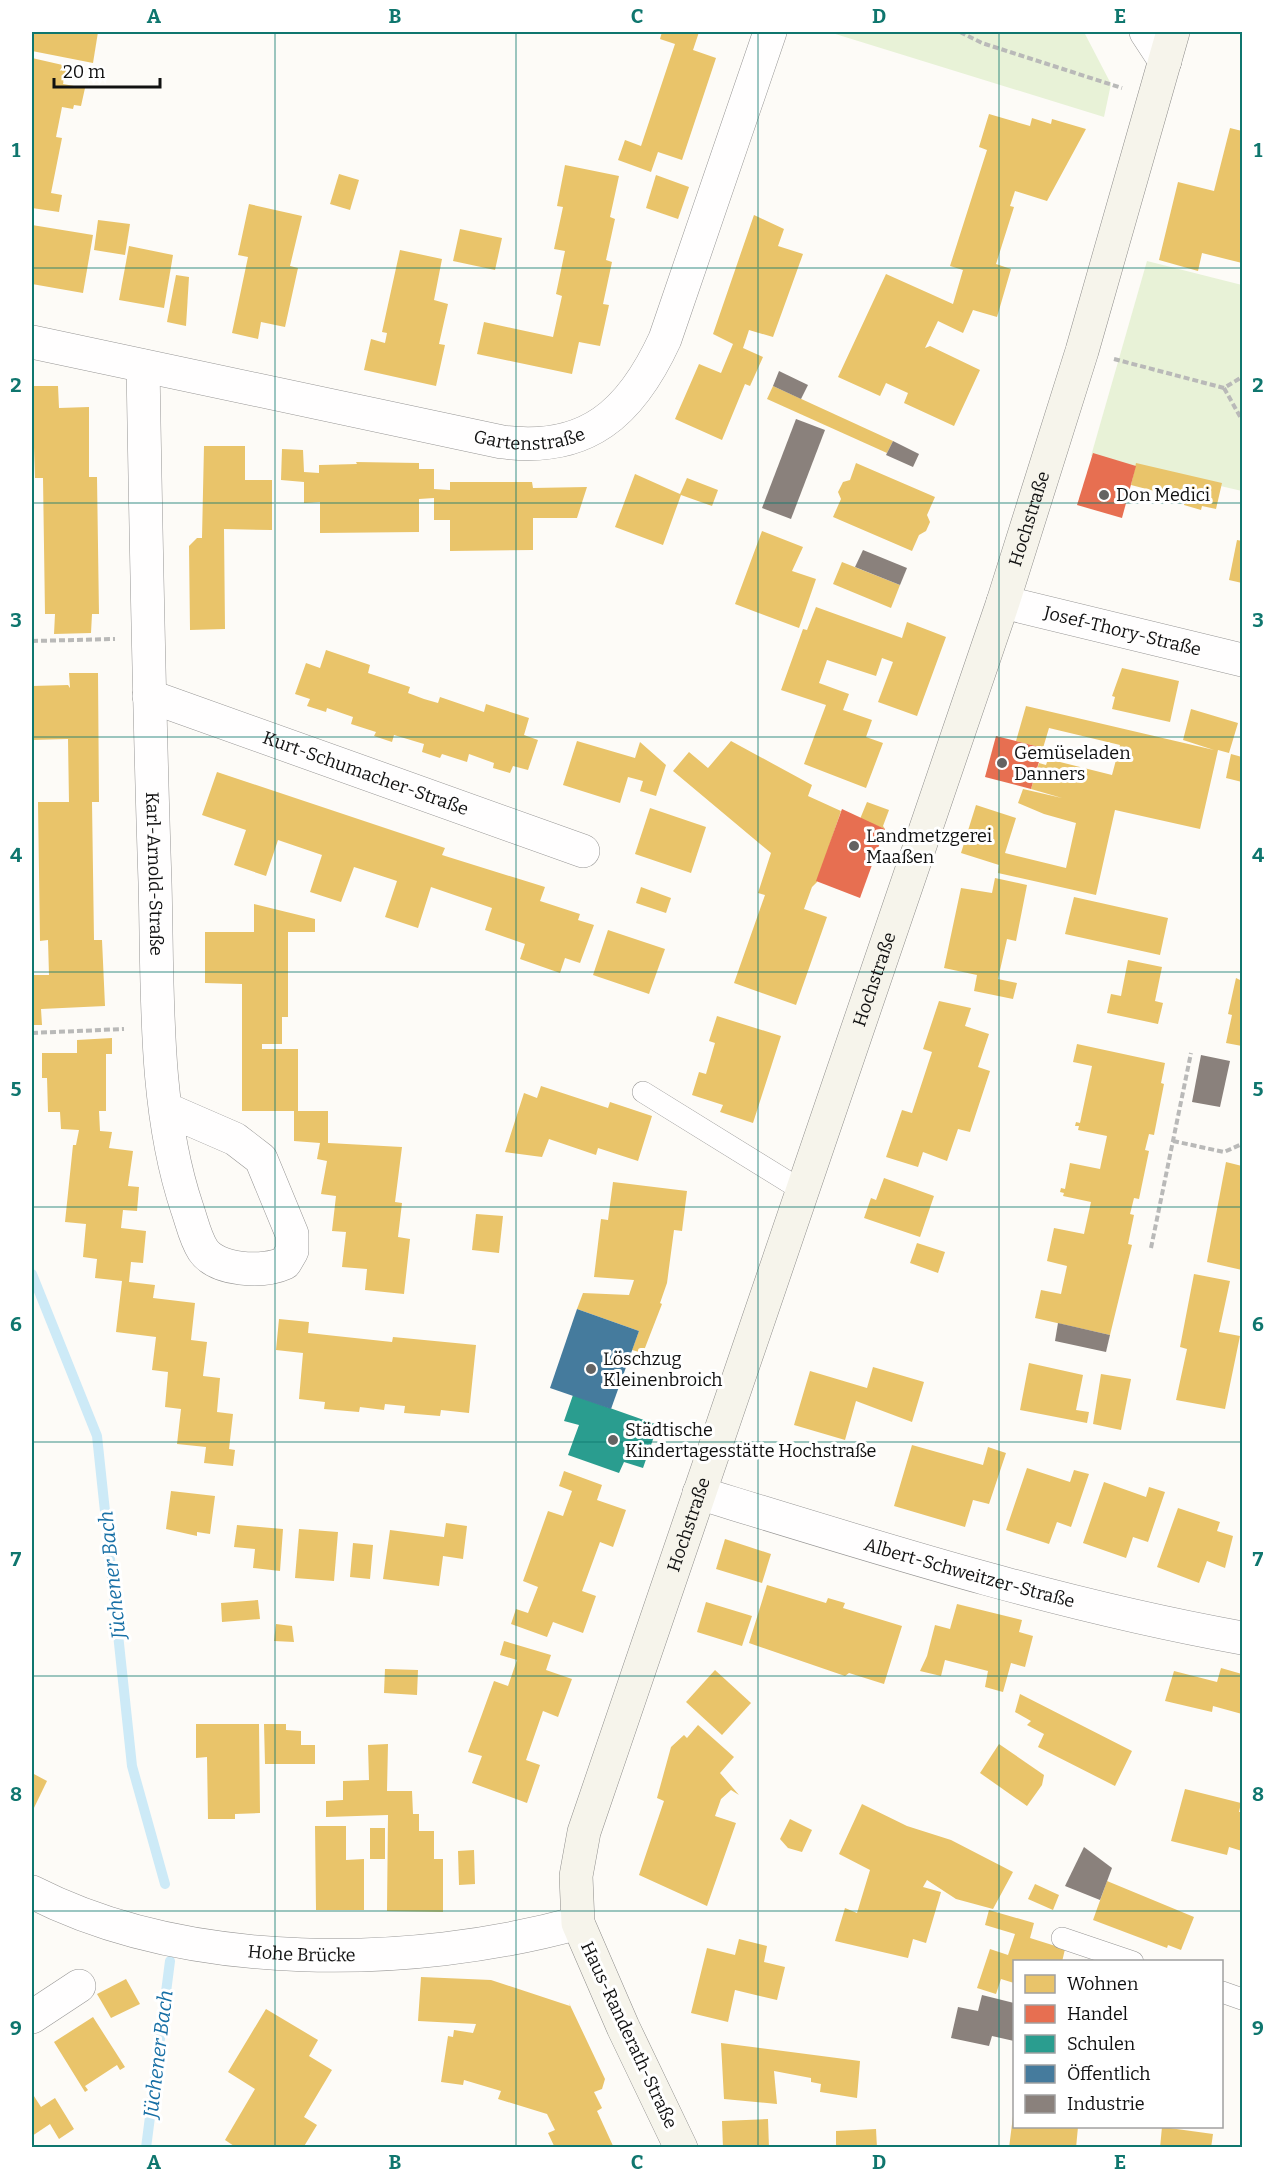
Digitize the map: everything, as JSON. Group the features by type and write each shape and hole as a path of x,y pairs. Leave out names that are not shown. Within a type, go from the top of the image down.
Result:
{"street":[{"name":"Gartenstraße","path":"32,342 502,442 538,444 569,440 588,432 609,418 632,397 651,370 665,339 770,32"},
{"path":"1146,32 1169,46"},
{"name":"Hochstraße","path":"578,1923 576,1876 589,1814 1003,602 1082,351 1169,46"},
{"name":"Karl-Arnold-Straße","path":"143,366 148,696 159,1028 166,1109 173,1163 203,1250 210,1257 230,1265 265,1269 285,1263 292,1251 292,1234 261,1159 235,1140 166,1109"},
{"name":"Josef-Thory-Straße","path":"1003,602 1242,660"},
{"name":"Kurt-Schumacher-Straße","path":"148,696 583,851"},
{"name":"Albert-Schweitzer-Straße","path":"699,1493 1000,1582 1155,1620 1242,1638"},
{"name":"Hohe Brücke","path":"32,1892 104,1923 160,1939 220,1949 291,1953 442,1948 532,1935 578,1923"},
{"name":"Haus-Randerath-Straße","path":"578,1923 623,2027 681,2148"},
{"path":"32,2017 80,1986"}],"lane":[{"path":"643,1092 803,1191"},
{"path":"1062,1938 1127,1960"},
{"path":"1223,1993 1242,1999"}],"path":[{"path":"960,32 981,43 1154,98"},
{"path":"1082,351 1224,388 1242,377"},
{"path":"1224,388 1242,420"},
{"path":"32,641 147,639"},
{"path":"32,1033 159,1028"},
{"path":"1151,1248 1191,1053"},
{"path":"1173,1141 1224,1152 1242,1144"}],"green space":[{"path":"829,32 1084,32 1111,84 1104,117"},
{"path":"1147,261 1242,285 1242,491 1091,456"}],"building: Wohnen":[{"path":"32,32 98,32 93,63 32,51"},
{"path":"662,32 699,32 693,50 716,58 682,160 658,152 651,172 618,160 625,140 641,146 675,44 660,39"},
{"path":"32,58 67,66 63,84 85,88 81,106 74,105 73,109 62,107 56,137 62,138 51,193 62,195 59,212 32,208"},
{"path":"989,114 1030,126 1032,118 1051,124 1052,119 1086,129 1047,201 1015,191 1010,206 1014,207 996,264 1011,269 997,317 973,310 963,333 938,321 925,348 930,346 980,370 954,426 904,403 908,393 886,383 880,396 838,377 886,274 953,304 963,270 950,266 987,150 979,147"},
{"path":"1230,128 1242,131 1242,263 1202,253 1198,271 1159,260 1178,182 1214,191"},
{"path":"565,165 619,176 610,217 615,219 606,260 612,262 603,304 609,305 600,346 579,342 572,374 477,354 484,322 553,337 562,296 556,294 565,251 554,249 563,207 557,206"},
{"path":"339,174 359,180 350,210 330,204"},
{"path":"656,175 689,187 678,219 646,208"},
{"path":"249,204 302,216 290,266 298,268 285,327 261,322 258,339 232,333 248,257 238,255"},
{"path":"754,215 784,229 778,246 803,254 773,337 749,330 743,348 763,357 750,386 745,384 722,440 675,419 699,364 721,373 733,344 713,334"},
{"path":"98,220 130,224 125,255 94,250"},
{"path":"32,225 93,235 83,293 32,284"},
{"path":"460,229 502,238 495,270 453,261"},
{"path":"129,246 173,255 164,308 119,300"},
{"path":"400,250 442,259 434,300 448,304 439,344 445,345 436,386 364,370 371,339 385,343 387,333 382,332"},
{"path":"176,275 189,277 186,326 167,322"},
{"path":"32,386 58,386 59,408 89,407 89,477 97,477 99,614 92,614 91,633 54,634 55,614 45,614 43,478 35,478"},
{"path":"773,386 893,441 887,453 767,399"},
{"path":"204,446 245,446 245,480 272,480 272,530 224,529 225,629 190,630 189,546 197,538 202,538"},
{"path":"282,449 303,450 304,472 319,473 319,465 357,464 356,462 419,463 419,469 434,469 434,489 450,490 450,482 532,482 533,488 587,487 577,518 533,518 533,550 450,551 450,520 434,520 434,498 419,499 419,532 320,533 320,502 304,503 304,482 281,480"},
{"path":"856,463 935,497 927,515 930,522 926,531 919,535 912,551 833,517 841,499 838,492 843,482 850,480"},
{"path":"1136,463 1222,483 1216,509 1202,506 1201,510 1184,505 1185,499 1131,485"},
{"path":"635,474 680,494 687,478 718,490 712,506 681,495 663,545 615,527"},
{"path":"762,531 803,547 792,571 816,579 799,628 735,604"},
{"path":"1237,540 1242,541 1242,583 1229,580"},
{"path":"842,562 900,585 891,608 833,584"},
{"path":"816,607 902,638 907,622 946,637 917,716 878,702 893,662 882,658 876,676 827,660 819,683 849,694 843,710 872,720 866,737 883,743 866,788 804,764 826,705 781,690 803,629 807,630"},
{"path":"326,650 370,665 368,673 410,687 408,693 424,699 438,703 440,697 484,712 486,704 529,718 524,735 538,740 528,770 513,766 510,773 493,768 494,763 469,754 467,762 442,754 440,758 422,752 424,744 394,735 392,742 374,736 376,732 351,724 353,717 327,708 326,712 307,706 310,699 295,694 306,663 320,668"},
{"path":"1122,668 1179,681 1170,722 1112,709 1115,697 1112,696"},
{"path":"69,673 98,673 99,802 92,802 94,940 102,940 105,1006 41,1009 42,1025 32,1025 32,975 49,975 48,940 40,941 38,802 69,802 68,739 32,740 32,686 68,685 70,688"},
{"path":"1026,706 1214,750 1183,740 1191,709 1238,723 1229,753 1218,750 1200,829 1115,810 1096,895 998,873 999,865 961,853 976,805 1016,818 1005,853 1066,868 1076,823 1044,814 1018,803 1023,789 1062,798 1031,789 1039,763 1046,765 1048,759 1112,775 1120,745 1049,728 1043,748 1016,741"},
{"path":"577,741 635,758 640,742 666,765 656,796 640,791 643,781 628,777 620,803 563,785"},
{"path":"731,741 812,785 808,796 841,811 817,882 812,887 804,909 827,917 796,1005 734,983 765,895 758,893 771,853 673,771 689,752 708,768"},
{"path":"1231,754 1242,757 1242,782 1226,778"},
{"path":"217,772 445,848 442,855 545,887 540,901 580,914 578,920 594,925 580,963 565,958 560,973 520,959 525,944 485,930 492,908 431,887 418,928 385,917 397,881 354,867 341,902 310,892 322,855 278,840 266,876 234,865 246,830 202,815"},
{"path":"867,802 889,810 883,826 885,829 860,819"},
{"path":"650,808 706,827 691,873 635,854"},
{"path":"995,878 1027,885 1016,941 1007,939 998,979 1017,983 1013,999 974,991 977,975 944,968 961,888 992,893"},
{"path":"641,887 671,898 666,913 636,903"},
{"path":"1074,897 1168,918 1160,955 1065,934"},
{"path":"254,904 315,919 315,932 288,932 288,1017 282,1017 282,1044 262,1044 262,1049 298,1049 298,1111 328,1111 328,1143 402,1147 395,1202 402,1203 398,1237 410,1239 404,1294 365,1290 367,1269 342,1267 346,1232 332,1231 336,1196 321,1194 327,1161 317,1159 320,1143 294,1141 294,1111 242,1111 242,984 205,983 205,932 254,932"},
{"path":"608,930 665,949 649,994 593,975"},
{"path":"1128,960 1162,967 1155,1001 1163,1003 1158,1024 1107,1013 1111,994 1121,996"},
{"path":"1242,973 1242,1046 1226,1043 1232,1015 1228,1014 1236,978 1240,980"},
{"path":"939,1001 971,1008 965,1026 989,1034 978,1067 990,1071 970,1132 958,1129 947,1161 923,1152 918,1167 886,1157 902,1110 912,1113 932,1052 923,1049"},
{"path":"717,1016 781,1036 753,1123 720,1112 723,1105 692,1095 699,1072 706,1074 715,1043 709,1041"},
{"path":"112,1038 112,1054 106,1054 106,1111 99,1111 100,1131 112,1132 109,1148 133,1151 128,1186 139,1187 137,1211 123,1210 121,1228 146,1231 143,1263 131,1262 129,1282 155,1285 153,1298 195,1303 191,1340 207,1342 203,1376 220,1378 217,1412 233,1414 229,1449 235,1450 233,1466 204,1463 206,1447 177,1444 181,1409 165,1407 168,1372 152,1370 156,1337 116,1332 122,1281 95,1278 97,1259 83,1257 86,1224 65,1222 73,1145 76,1145 79,1130 61,1129 60,1112 48,1112 47,1078 42,1078 42,1053 77,1053 77,1040"},
{"path":"1077,1044 1165,1063 1161,1083 1164,1084 1154,1135 1149,1134 1145,1150 1149,1151 1139,1199 1134,1198 1130,1214 1134,1215 1128,1244 1132,1245 1110,1335 1035,1318 1041,1290 1061,1294 1067,1266 1047,1261 1054,1228 1084,1234 1091,1202 1063,1196 1064,1193 1060,1192 1061,1188 1065,1189 1070,1163 1100,1169 1107,1136 1078,1130 1079,1126 1075,1126 1076,1122 1080,1123 1092,1066 1073,1062"},
{"path":"541,1086 608,1108 610,1102 652,1116 638,1161 598,1148 596,1155 549,1139 542,1157 505,1152 524,1093 537,1098"},
{"path":"1226,1162 1242,1166 1242,1270 1207,1262"},
{"path":"884,1178 934,1196 920,1237 864,1218 871,1198 876,1200"},
{"path":"613,1182 687,1191 682,1231 674,1230 667,1283 660,1303 662,1304 643,1353 632,1350 639,1331 577,1309 583,1293 629,1295 634,1280 594,1277 601,1219 608,1220"},
{"path":"476,1214 503,1216 499,1253 472,1250"},
{"path":"917,1243 945,1252 938,1273 910,1263"},
{"path":"1194,1274 1230,1281 1219,1332 1240,1336 1225,1409 1176,1400 1187,1349 1180,1347"},
{"path":"279,1319 309,1322 308,1333 392,1342 393,1337 476,1345 469,1413 441,1410 440,1416 404,1413 405,1406 385,1404 384,1410 360,1407 359,1412 324,1409 325,1402 299,1399 303,1353 276,1350"},
{"path":"1029,1363 1083,1375 1076,1410 1089,1412 1087,1423 1020,1410"},
{"path":"873,1367 924,1382 912,1422 856,1401 845,1440 794,1425 810,1371 867,1388"},
{"path":"1101,1374 1131,1379 1121,1430 1093,1424"},
{"path":"912,1445 983,1465 988,1447 1006,1453 989,1504 973,1500 965,1527 894,1506"},
{"path":"1027,1468 1070,1482 1074,1470 1089,1474 1071,1527 1057,1522 1049,1544 1006,1530"},
{"path":"564,1471 602,1485 597,1500 626,1510 613,1547 600,1542 582,1591 596,1596 583,1633 553,1622 547,1637 511,1624 516,1609 528,1613 538,1587 523,1581 548,1511 563,1516 572,1491 559,1486"},
{"path":"1104,1482 1146,1497 1149,1487 1165,1492 1148,1542 1133,1537 1126,1558 1083,1543"},
{"path":"171,1491 215,1496 210,1534 197,1532 197,1536 166,1529"},
{"path":"1178,1508 1220,1522 1217,1531 1233,1536 1225,1568 1207,1561 1199,1583 1157,1567"},
{"path":"446,1523 467,1526 463,1559 443,1556 439,1586 383,1579 390,1530 444,1537"},
{"path":"237,1525 283,1529 280,1571 253,1568 255,1549 234,1547"},
{"path":"299,1529 338,1532 334,1581 295,1578"},
{"path":"725,1539 771,1554 762,1583 716,1569"},
{"path":"353,1543 373,1545 370,1579 350,1577"},
{"path":"767,1585 826,1603 828,1598 845,1603 843,1608 902,1626 884,1684 849,1673 845,1676 749,1643"},
{"path":"258,1600 260,1619 222,1622 221,1603"},
{"path":"706,1602 752,1616 742,1646 697,1632"},
{"path":"957,1604 1022,1620 1019,1632 1033,1636 1025,1667 1011,1663 1003,1692 985,1687 988,1671 945,1660 941,1676 920,1671 927,1656 935,1625 950,1629"},
{"path":"276,1624 292,1626 294,1642 274,1641"},
{"path":"504,1641 551,1655 546,1670 572,1679 558,1717 543,1711 526,1760 540,1765 527,1803 472,1783 482,1756 468,1752 494,1681 508,1686 517,1660 500,1655"},
{"path":"1221,1668 1242,1674 1242,1714 1213,1706 1212,1712 1165,1701 1174,1671 1217,1682"},
{"path":"385,1669 418,1670 417,1695 384,1693"},
{"path":"715,1670 751,1703 722,1735 686,1702"},
{"path":"1020,1694 1132,1751 1115,1786 1038,1747 1044,1734 1027,1725 1031,1721 1015,1712"},
{"path":"196,1724 259,1724 260,1813 235,1814 235,1819 208,1819 207,1757 196,1758"},
{"path":"264,1724 286,1724 286,1730 301,1731 301,1745 315,1745 315,1764 265,1764"},
{"path":"698,1725 734,1757 720,1773 739,1795 731,1790 721,1799 715,1816 736,1823 707,1906 639,1875 664,1801 657,1798 671,1747 684,1735 687,1738"},
{"path":"388,1744 387,1791 412,1791 413,1814 419,1814 419,1831 434,1831 434,1859 443,1859 443,1912 387,1911 388,1815 326,1817 326,1801 343,1800 343,1781 369,1780 368,1745"},
{"path":"999,1744 1044,1775 1042,1785 1027,1806 980,1773"},
{"path":"32,1773 47,1781 32,1812"},
{"path":"1185,1789 1241,1803 1239,1812 1242,1812 1242,1851 1229,1847 1227,1855 1171,1841"},
{"path":"862,1804 907,1826 951,1840 1013,1872 993,1909 956,1899 927,1880 923,1887 941,1892 926,1943 913,1939 908,1958 835,1941 845,1908 857,1913 870,1870 839,1854"},
{"path":"790,1819 812,1830 802,1852 788,1848 780,1839"},
{"path":"315,1826 346,1826 346,1860 364,1859 364,1910 316,1910"},
{"path":"370,1828 385,1828 385,1859 370,1859"},
{"path":"474,1850 475,1884 459,1885 458,1851"},
{"path":"1107,1881 1194,1917 1181,1950 1168,1945 1167,1948 1093,1920"},
{"path":"1035,1884 1059,1895 1053,1910 1028,1899"},
{"path":"989,1910 1034,1923 1030,1938 1065,1949 1062,1960 1013,1960 1013,1983 1001,1979 996,1994 977,1988 990,1949 1008,1955 1015,1934 985,1925"},
{"path":"739,1939 767,1946 764,1962 785,1967 777,2000 735,1990 728,2022 691,2013 707,1948 735,1955"},
{"path":"421,1977 491,1980 570,2006 569,2003 605,2079 602,2089 594,2092 602,2108 597,2111 614,2148 555,2148 548,2133 555,2130 547,2114 498,2099 501,2091 464,2080 463,2085 441,2082 448,2036 453,2037 454,2030 473,2033 476,2024 418,2021"},
{"path":"126,1979 140,2004 111,2018 97,1994"},
{"path":"266,2009 318,2040 309,2056 332,2070 304,2117 317,2125 303,2148 237,2148 225,2140 255,2089 228,2072"},
{"path":"93,2017 125,2067 120,2070 117,2065 85,2086 88,2090 85,2092 54,2042"},
{"path":"721,2043 860,2061 857,2098 820,2092 821,2084 811,2082 811,2078 774,2071 777,2104 724,2099"},
{"path":"32,2093 41,2107 55,2098 74,2129 59,2139 50,2124 32,2136"},
{"path":"1013,2116 1013,2128 1078,2128 1076,2148 1009,2148"},
{"path":"768,2119 769,2148 723,2148 722,2121"},
{"path":"1162,2128 1213,2134 1211,2148 1160,2148"},
{"path":"876,2129 877,2148 836,2148 836,2131"}],"building: Handel":[{"name":"Don Medici","path":"1093,453 1136,466 1122,518 1077,505"},
{"path":"996,736 1043,748 1031,789 985,777"},
{"name":"Landmetzgerei Maaßen","path":"842,809 885,829 860,898 816,881"}],"building: Schulen":[{"name":"Städtische Kindertagesstätte Hochstraße","path":"573,1395 658,1425 643,1468 624,1462 619,1473 568,1455 579,1425 564,1421"}],"building: Öffentlich":[{"name":"Löschzug Kleinenbroich","path":"577,1309 639,1331 611,1409 550,1388"}],"building: Industrie":[{"path":"779,371 808,385 801,399 773,386"},
{"path":"796,419 825,430 791,519 762,508"},
{"path":"893,441 919,454 913,467 886,455"},
{"path":"863,550 907,568 900,585 855,567"},
{"path":"1201,1055 1230,1061 1220,1107 1192,1102"},
{"path":"1058,1323 1110,1335 1106,1352 1055,1341"},
{"path":"1084,1847 1112,1868 1100,1900 1065,1886"},
{"path":"982,1995 1013,2003 1013,2041 992,2036 989,2046 951,2038 958,2007 978,2011"}],"waterway":[{"name":"Jüchener Bach","path":"32,1274 97,1436 132,1766 165,1884"},
{"name":"Jüchener Bach","path":"146,2148 170,1961"}],"place":[{"name":"Don Medici","path":"1104,495"},
{"name":"Gemüseladen Danners","path":"1002,763"},
{"name":"Landmetzgerei Maaßen","path":"854,846"},
{"name":"Löschzug Kleinenbroich","path":"591,1369"},
{"name":"Städtische Kindertagesstätte Hochstraße","path":"613,1440"}]}
